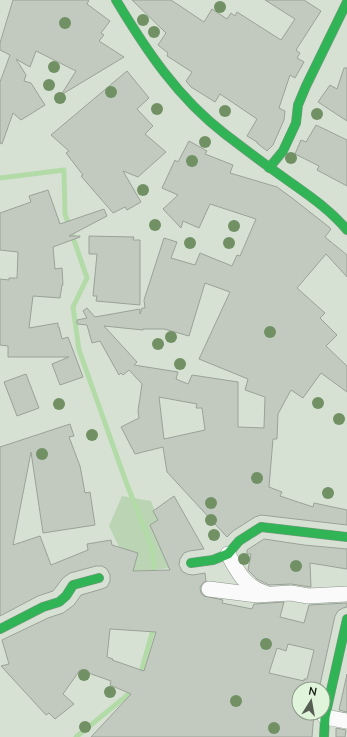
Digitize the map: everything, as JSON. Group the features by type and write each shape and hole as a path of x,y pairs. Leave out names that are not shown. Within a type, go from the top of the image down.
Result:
{"street":[{"path":"116,0 136,36 160,69 178,90 209,121 269,168 304,190 327,207 347,230"},
{"path":"269,168 283,151 296,123 298,105 306,86 347,2"},
{"path":"190,563 213,560 228,554 239,541 261,527 347,537"},
{"path":"228,554 240,577 248,585 260,592 272,594"},
{"path":"0,629 60,602 73,585 99,578"},
{"path":"209,589 257,595 291,593 308,596 347,594"},
{"path":"331,690 347,619"},
{"path":"331,717 347,721"},
{"path":"324,737 325,721"}],"green space":[{"path":"122,496 151,501 177,567 127,573 123,555 109,526"}],"building":[{"path":"13,0 89,0 87,4 110,21 101,33 104,35 99,41 124,57 61,95 76,71 36,51 30,67 16,59 26,75 24,81 31,83 45,105 21,120 13,113 2,144 0,143 0,82 10,55 0,50 0,43"},
{"path":"132,0 171,0 204,22 212,9 227,19 231,13 235,16 237,12 281,40 295,19 265,0 304,0 321,11 296,50 300,53 297,58 304,62 295,78 290,75 279,108 285,111 284,120 273,145 267,151 247,136 257,119 220,94 215,102 191,87 186,81 192,72 167,56 168,53 158,45 166,33"},
{"path":"344,68 347,68 347,121 318,102 330,85 337,89"},
{"path":"127,71 149,98 137,109 153,126 145,134 166,152 138,177 123,171 141,202 127,210 125,207 113,213 81,176 83,175 66,153 69,151 51,135"},
{"path":"316,125 347,140 347,186 317,170 319,166 295,154 301,140 306,142"},
{"path":"189,141 207,151 205,154 233,165 230,173 277,187 329,227 331,229 325,237 347,255 347,277 326,254 297,288 325,313 320,318 337,335 326,346 347,366 347,392 321,373 303,398 291,390 278,414 277,439 273,439 269,487 282,492 280,496 313,507 314,503 347,510 347,525 261,515 255,517 233,531 227,537 167,472 163,447 135,454 121,427 139,418 138,411 142,384 129,370 123,375 121,373 119,375 100,341 92,343 87,325 77,324 77,320 87,318 83,311 87,308 95,317 140,309 140,314 142,308 145,308 144,300 164,238 177,242 171,258 195,265 200,253 232,266 237,255 240,256 256,219 210,204 199,228 183,221 181,228 163,209 178,195 162,188 175,160 178,162","holes":["205,283 230,292 199,359 248,379 245,390 265,397 264,428 238,427 238,382 192,375 188,384 176,379 178,372 134,365 137,362 104,326 143,330 164,329 189,336","159,397 197,404 196,408 202,408 205,430 164,439"]},
{"path":"48,190 60,224 104,209 107,216 69,236 80,237 53,247 55,269 62,268 63,285 60,298 33,296 29,328 58,323 62,339 68,337 83,377 60,385 52,364 69,357 8,357 8,346 0,345 0,279 9,280 9,278 17,278 18,252 0,250 0,213 31,202 29,196"},
{"path":"89,236 134,237 133,240 140,240 140,305 96,301 97,296 93,296 97,254 89,254"},
{"path":"26,374 39,408 17,416 4,382"},
{"path":"70,424 74,436 69,437 80,466 85,493 90,492 95,525 43,533 31,452 13,545 40,536 51,565 88,550 87,544 111,540 112,545 138,553 133,571 170,570 150,525 158,520 153,511 174,496 204,549 184,553 180,559 179,565 182,571 187,574 193,575 205,573 206,581 200,588 201,593 204,596 223,600 222,603 252,609 254,604 284,602 280,617 304,623 309,605 347,603 347,607 338,611 335,616 321,681 304,681 291,681 291,721 313,721 312,737 91,737 131,694 110,685 111,681 80,670 63,694 74,704 55,719 49,713 46,715 1,666 9,664 2,640 48,618 63,613 74,605 81,595 107,587 110,581 110,575 107,569 102,566 96,566 70,573 63,578 53,591 38,596 0,616 0,447","holes":["110,629 156,632 144,671 107,657","288,644 314,650 307,679 304,679 304,681 269,673 277,648 286,651"]},
{"path":"264,539 347,549 347,569 310,563 311,587 291,584 269,585 257,579 248,570 251,554 247,554 247,550"},
{"path":"347,674 347,712 339,710"},
{"path":"336,728 346,730 345,737 336,737"}],"waterway":[{"path":"0,178 64,170 65,214 87,278 73,307 79,350 126,482 152,548 155,576"},
{"path":"140,676 154,626"},
{"path":"76,737 135,689"}],"traffic: fast":[{"path":"116,0 151,55 192,105 225,134 323,206 347,230"},
{"path":"269,168 283,151 296,123 298,105 306,86 347,2"},
{"path":"191,563 213,560 228,554 239,541 261,527 347,537"},
{"path":"0,629 43,607 59,602 66,596 73,585 99,578"},
{"path":"324,737 325,717 347,619"}]}
